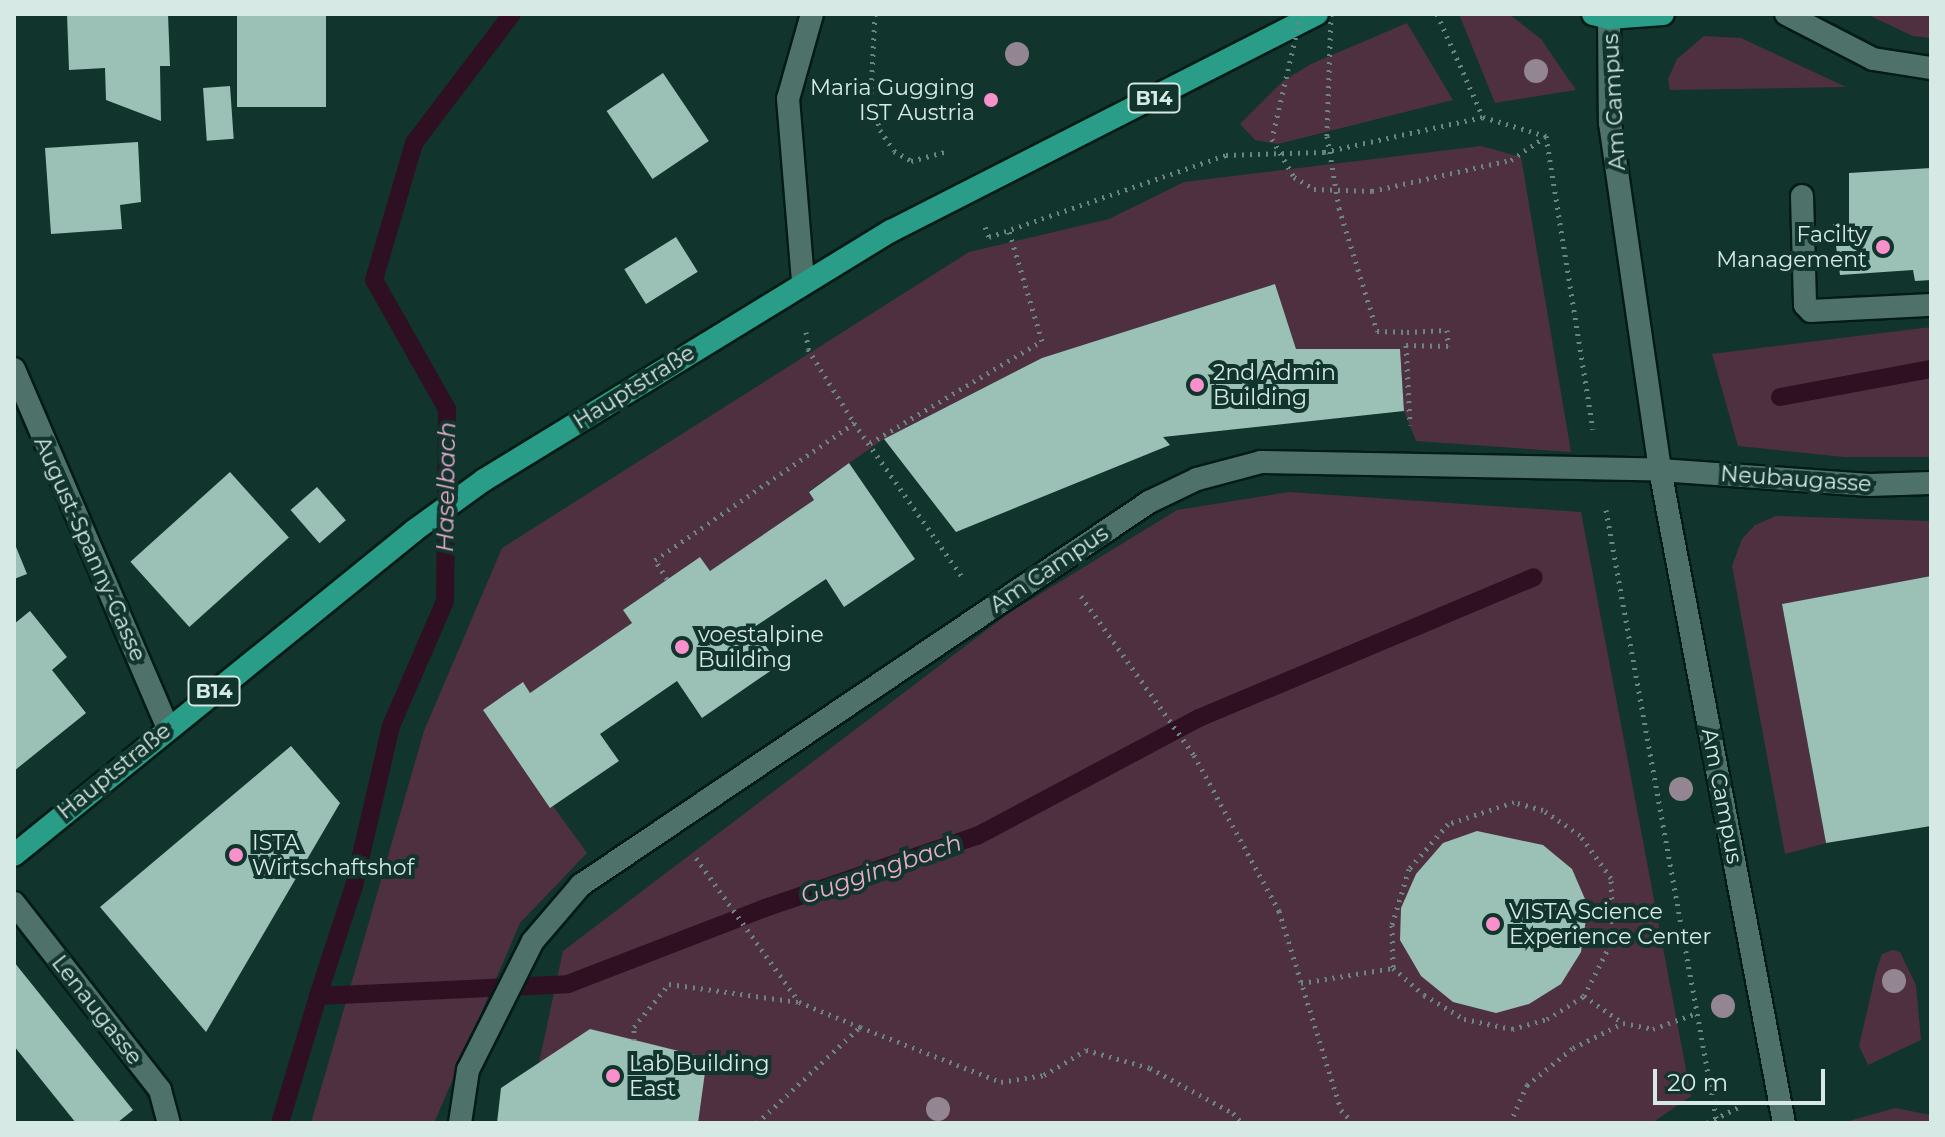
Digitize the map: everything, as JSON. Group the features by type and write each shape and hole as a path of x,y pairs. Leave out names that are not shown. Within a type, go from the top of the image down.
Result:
{"main road":[{"name":"Hauptstraße","path":"14,855 415,530 484,480 803,281 1317,14"},
{"path":"1601,16 1663,14"}],"street":[{"path":"803,281 788,99 812,14"},
{"path":"1786,14 1873,59 1931,68"},
{"name":"Am Campus","path":"1601,16 1610,123 1660,470 1784,1123"},
{"path":"1802,196 1805,305 1811,311 1931,305"},
{"name":"August-Spanny-Gasse","path":"14,369 168,728"},
{"name":"Am Campus","path":"460,1123 468,1070 486,1040 533,941 581,885 1149,502 1197,479 1261,462 1660,470"},
{"name":"Neubaugasse","path":"1660,470 1869,485 1931,483"},
{"name":"Lenaugasse","path":"14,903 160,1090 169,1123"}],"path":[{"path":"1301,14 1272,139 1294,177 1314,189 1372,191 1511,160 1546,136"},
{"path":"1331,14 1327,136 1339,208 1377,331 1447,330 1448,346 1406,345 1411,466"},
{"path":"1437,14 1483,117 1546,136"},
{"path":"1546,136 1599,469 1717,1123"},
{"path":"870,443 1042,341 1009,231"},
{"path":"803,281 808,349 854,423 987,612"},
{"path":"667,579 655,560 854,423"},
{"path":"1056,564 1158,701 1194,755 1279,911 1341,1110 1353,1123"},
{"path":"1514,802 1543,810 1580,835 1611,878 1613,939 1584,996 1547,1019 1512,1029 1464,1019 1424,995 1393,968 1392,925 1409,869 1448,824 1514,802"},
{"path":"672,822 750,939 799,1002"},
{"path":"1301,983 1393,968"},
{"path":"634,1040 634,1027 669,984 799,1002 1001,1082 1044,1075 1086,1050 1150,1068 1233,1113 1242,1123"},
{"path":"1584,996 1623,1023 1653,1029 1697,1013"},
{"path":"1510,1123 1527,1085 1573,1048 1623,1023"},
{"path":"757,1123 860,1027"}],"shaded area":[{"path":"1459,14 1509,14 1541,39 1576,90 1495,103"},
{"path":"1866,14 1931,14 1931,38 1913,36"},
{"path":"1407,23 1453,100 1278,144 1255,140 1240,124 1283,81 1311,64"},
{"path":"1704,36 1741,38 1846,87 1670,90 1668,79 1677,59"},
{"path":"1481,146 1521,157 1571,452 1416,441 1404,411 1400,349 1296,349 1275,284 1042,358 884,439 809,491 814,500 710,571 700,557 623,610 632,623 530,693 523,683 484,711 587,853 520,923 434,1123 311,1123 424,731 502,548 969,252 1109,219 1184,182"},
{"path":"1931,327 1931,457 1844,457 1738,446 1712,354"},
{"path":"1289,492 1581,512 1691,1096 1652,1123 526,1123 563,951 1009,613 1177,510"},
{"path":"1776,516 1931,521 1931,576 1782,604 1826,843 1785,854 1732,566 1742,539 1755,525"},
{"path":"1892,950 1900,952 1916,985 1921,1040 1868,1065 1859,1046 1877,968 1882,954"},
{"path":"1895,1108 1931,1115 1931,1123 1842,1123"}],"building":[{"path":"67,14 168,14 170,66 160,66 161,121 106,100 105,68 69,70"},
{"path":"237,14 326,14 326,107 237,107"},
{"path":"663,73 709,141 652,179 607,111"},
{"path":"230,86 234,139 207,141 203,88"},
{"path":"138,142 141,202 120,205 122,229 51,234 45,148"},
{"name":"Facilty Management","path":"1931,168 1931,280 1915,281 1913,270 1840,275 1833,224 1849,222 1849,173"},
{"path":"676,237 698,272 646,304 624,269"},
{"name":"2nd Admin Building","path":"1275,284 1296,349 1400,349 1404,411 1163,437 1170,445 956,532 884,439 1042,358"},
{"name":"voestalpine Building","path":"849,463 915,559 844,607 826,579 753,628 779,665 702,718 677,681 600,734 619,761 550,808 483,710 523,682 530,693 632,623 623,610 700,557 710,571 814,500 809,492"},
{"path":"230,472 289,537 189,627 130,562"},
{"path":"317,487 346,520 319,543 291,510"},
{"path":"14,542 27,574 14,579"},
{"path":"1931,576 1931,826 1826,843 1782,604"},
{"path":"30,611 67,657 52,670 86,713 14,771 14,624"},
{"name":"ISTA Wirtschaftshof","path":"291,746 340,803 206,1032 100,907"},
{"name":"VISTA Science Experience Center","path":"1477,831 1543,845 1572,869 1588,906 1581,952 1561,984 1529,1004 1496,1013 1453,1002 1421,976 1400,940 1401,908 1416,874 1443,843"},
{"path":"14,962 133,1110 117,1123 76,1123 14,1046"},
{"name":"Lab Building East","path":"590,1029 707,1058 698,1123 497,1123 501,1088"}],"waterway":[{"name":"Haselbach","path":"318,996 354,886 391,726 445,601 447,409 374,280 414,143 512,14"},
{"name":"Guggingbach","path":"1780,397 1931,369"},
{"name":"Guggingbach","path":"280,1123 318,996 568,984 765,908 977,836 1199,718 1534,577"}],"place":[{"name":"Maria Gugging IST Austria","path":"991,100"},
{"name":"Facilty Management","path":"1883,247"},
{"name":"2nd Admin Building","path":"1197,385"},
{"name":"voestalpine Building","path":"682,647"},
{"name":"ISTA Wirtschaftshof","path":"236,855"},
{"name":"VISTA Science Experience Center","path":"1493,924"},
{"name":"Lab Building East","path":"613,1076"}]}
